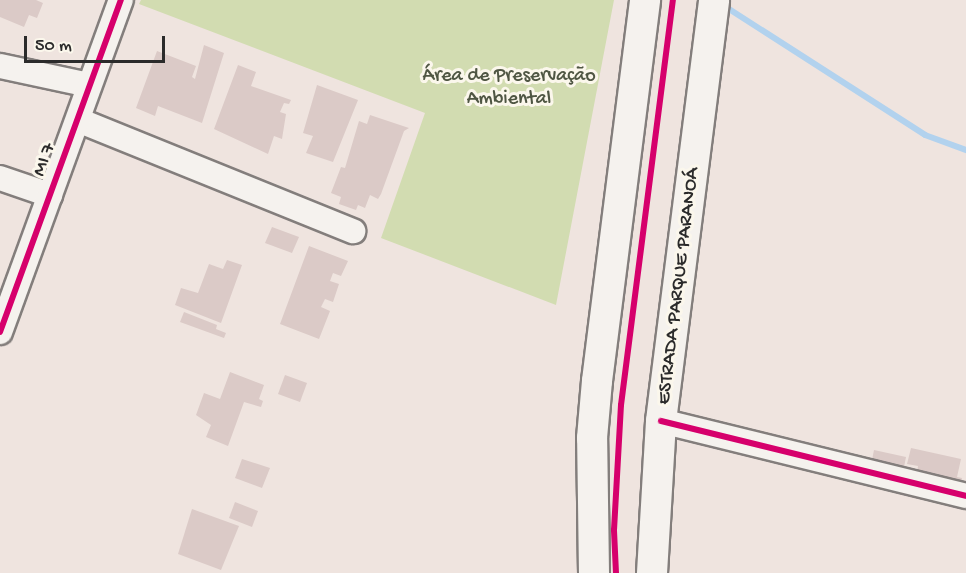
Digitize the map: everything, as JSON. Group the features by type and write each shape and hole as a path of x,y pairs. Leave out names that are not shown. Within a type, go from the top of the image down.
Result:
{"main road":[{"path":"594,573 592,438 597,381 645,0"},
{"name":"ESTRADA PARQUE PARANOÁ","path":"652,573 661,421 714,0"}],"street":[{"name":"MI 7","path":"0,332 121,0"},
{"path":"0,66 89,86"},
{"path":"78,120 353,231"},
{"path":"0,178 50,195"},
{"path":"661,421 966,496"}],"green space":[{"name":"Área de Preservação Ambiental","path":"141,0 614,0 556,305 381,238 425,113 139,4"}],"building":[{"path":"0,0 36,0 43,3 37,18 29,15 24,27 0,17"},
{"path":"204,45 224,53 202,123 158,106 155,116 136,108 157,51 196,66 192,77 195,79"},
{"path":"238,65 256,72 251,86 291,100 289,104 284,103 280,112 286,114 282,139 274,136 268,154 214,129"},
{"path":"317,85 358,100 333,162 306,153 313,136 303,133"},
{"path":"370,115 409,128 404,131 378,199 370,195 365,208 358,205 356,210 339,204 341,197 331,193 341,167 345,168 359,121 367,124"},
{"path":"272,227 299,237 292,253 265,243"},
{"path":"309,246 348,261 341,276 333,273 330,281 339,284 333,302 325,299 321,307 330,311 319,339 280,324"},
{"path":"227,260 242,265 221,323 175,305 181,288 198,293 209,264 223,269"},
{"path":"184,312 217,325 216,329 226,333 224,338 180,322"},
{"path":"230,372 264,385 259,399 263,401 261,407 244,402 228,446 206,437 211,425 196,415 204,393 220,399"},
{"path":"285,375 307,383 300,402 278,394"},
{"path":"911,448 961,459 957,477 962,478 960,485 917,472 918,466 907,464"},
{"path":"874,450 906,457 904,467 872,460"},
{"path":"242,459 270,468 262,488 235,478"},
{"path":"235,502 258,511 252,527 229,518"},
{"path":"192,509 239,526 221,570 178,554"}],"waterway":[{"path":"729,9 925,135 966,150"}],"cycle path":[{"path":"0,332 121,0"},
{"path":"616,573 614,530 621,405 673,0"},
{"path":"661,421 966,496"}]}
